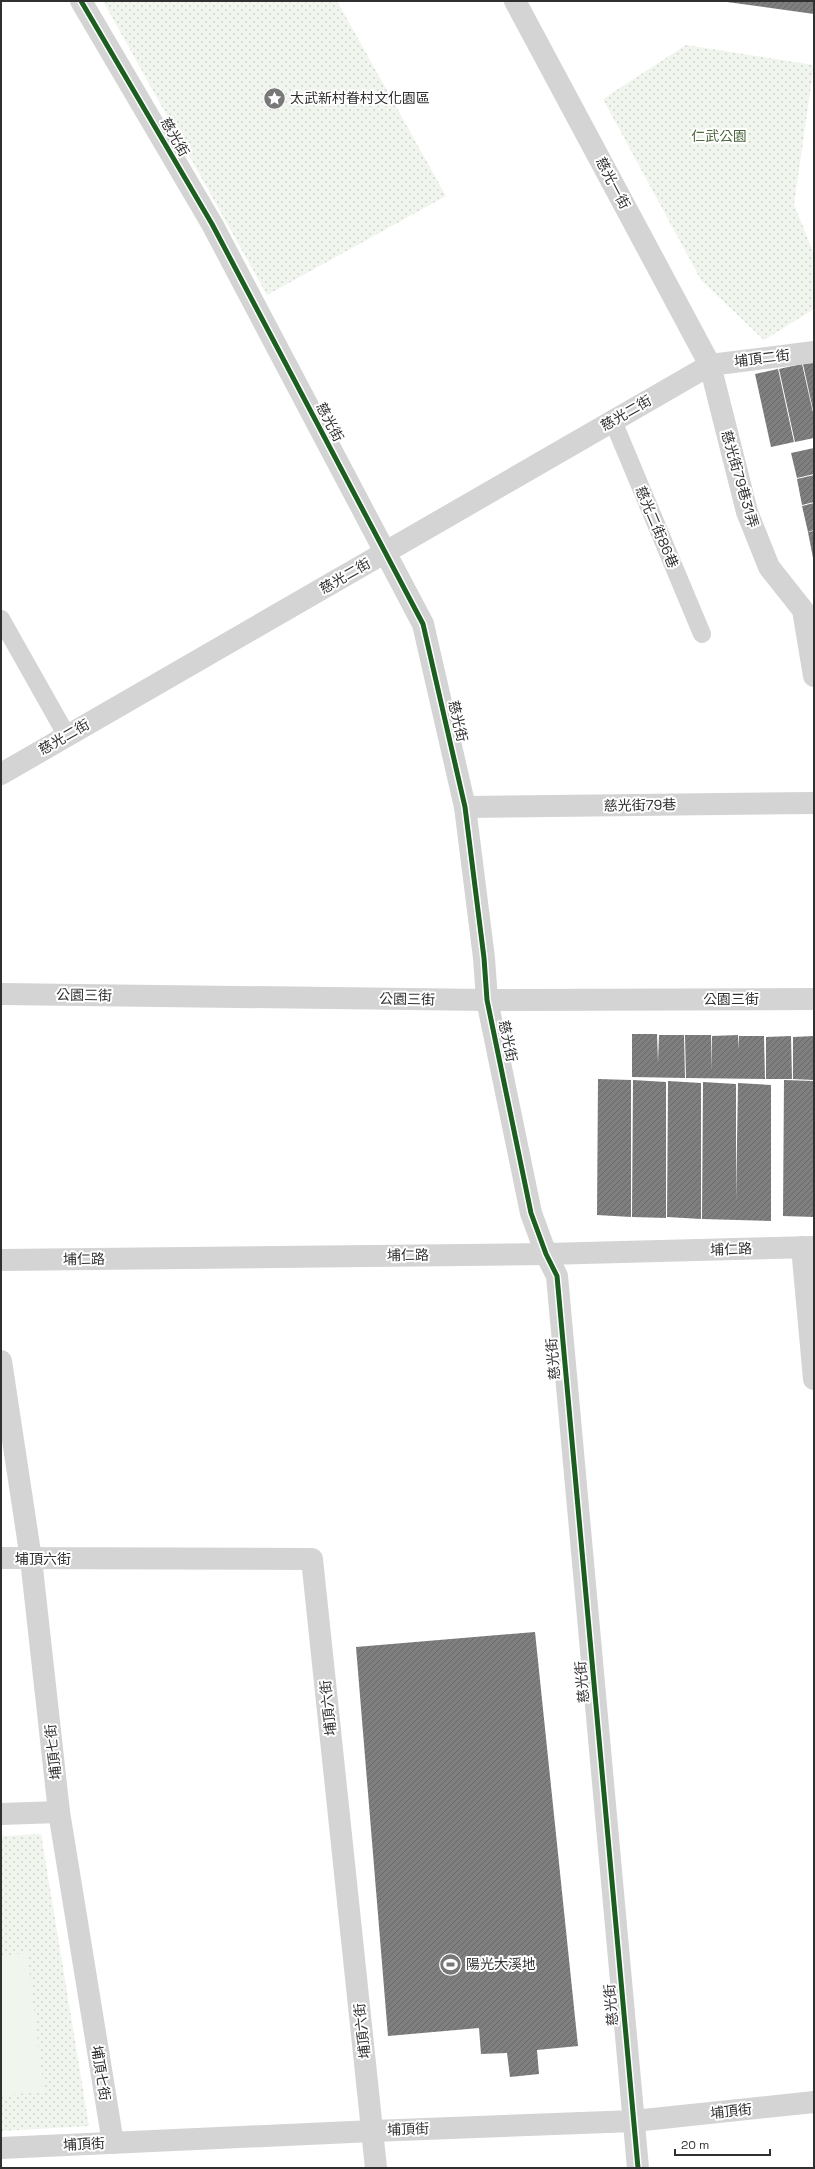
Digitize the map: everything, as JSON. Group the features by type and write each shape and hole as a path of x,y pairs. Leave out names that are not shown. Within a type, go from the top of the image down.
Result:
{"street":[{"name":"慈光街","path":"81,1 212,224 423,624 465,807 484,958 487,1000 531,1213 546,1254 557,1276 638,2168"},
{"name":"慈光一街","path":"515,1 710,365"},
{"name":"埔頂二街","path":"710,365 814,352"},
{"name":"慈光二街","path":"1,774 710,365"},
{"name":"慈光街79巷31弄","path":"710,365 747,512 769,567 802,610 814,676"},
{"name":"慈光街79巷","path":"465,807 814,803"},
{"name":"公園三街","path":"1,994 487,1000 814,999"},
{"name":"埔仁路","path":"1,1260 546,1254 808,1247"},
{"path":"808,1247 814,1379"},
{"name":"埔頂七街","path":"1,1361 31,1559 59,1812 113,2143"},
{"name":"埔頂六街","path":"1,1558 312,1558 376,2168"},
{"path":"1,1814 59,1812"},
{"name":"埔頂街","path":"1,2148 634,2121 814,2102"}],"lane":[{"name":"慈光二街86巷","path":"613,421 702,634"},
{"path":"1,619 67,736"}],"green space":[{"name":"太武新村眷村文化園區","path":"103,1 337,1 446,196 267,295"},
{"name":"仁武公園","path":"686,45 814,65 794,204 814,254 814,309 764,340 701,280 603,99"},
{"path":"41,1834 89,2126 1,2131 1,1836"},
{"path":"27,1952 44,2091 1,2096 1,1957"}],"building":[{"path":"814,1 814,14 727,2"},
{"path":"814,362 814,410 813,410 803,364"},
{"path":"802,364 814,417 814,438 795,442 779,369"},
{"path":"778,369 794,442 771,447 755,374"},
{"path":"814,448 814,474 797,478 791,453"},
{"path":"814,475 814,502 802,505 797,479"},
{"path":"814,503 814,530 808,532 802,506"},
{"path":"814,531 814,558 813,558 808,532"},
{"path":"632,1034 657,1034 658,1062 659,1035 684,1035 685,1078 632,1077"},
{"path":"685,1035 711,1035 712,1071 712,1036 738,1035 739,1050 739,1036 764,1036 765,1079 686,1078"},
{"path":"791,1036 792,1079 766,1079 766,1037"},
{"path":"814,1036 814,1080 793,1079 793,1037"},
{"path":"598,1079 631,1080 631,1217 597,1215"},
{"path":"633,1080 666,1082 666,1218 632,1217"},
{"path":"784,1080 814,1081 814,1217 783,1216"},
{"path":"668,1081 701,1083 701,1219 667,1217"},
{"path":"703,1082 736,1084 736,1202 738,1083 771,1085 771,1221 702,1219"},
{"name":"陽光大溪地","path":"535,1632 578,2046 537,2050 539,2074 510,2077 507,2053 481,2054 479,2028 388,2036 356,1647"}],"cycle path":[{"path":"81,1 212,224 423,624 465,807 484,958 487,1000 531,1213 546,1254 557,1276 638,2168"}],"place":[{"name":"太武新村眷村文化園區","path":"274,98"},
{"name":"陽光大溪地","path":"451,1964"}]}
